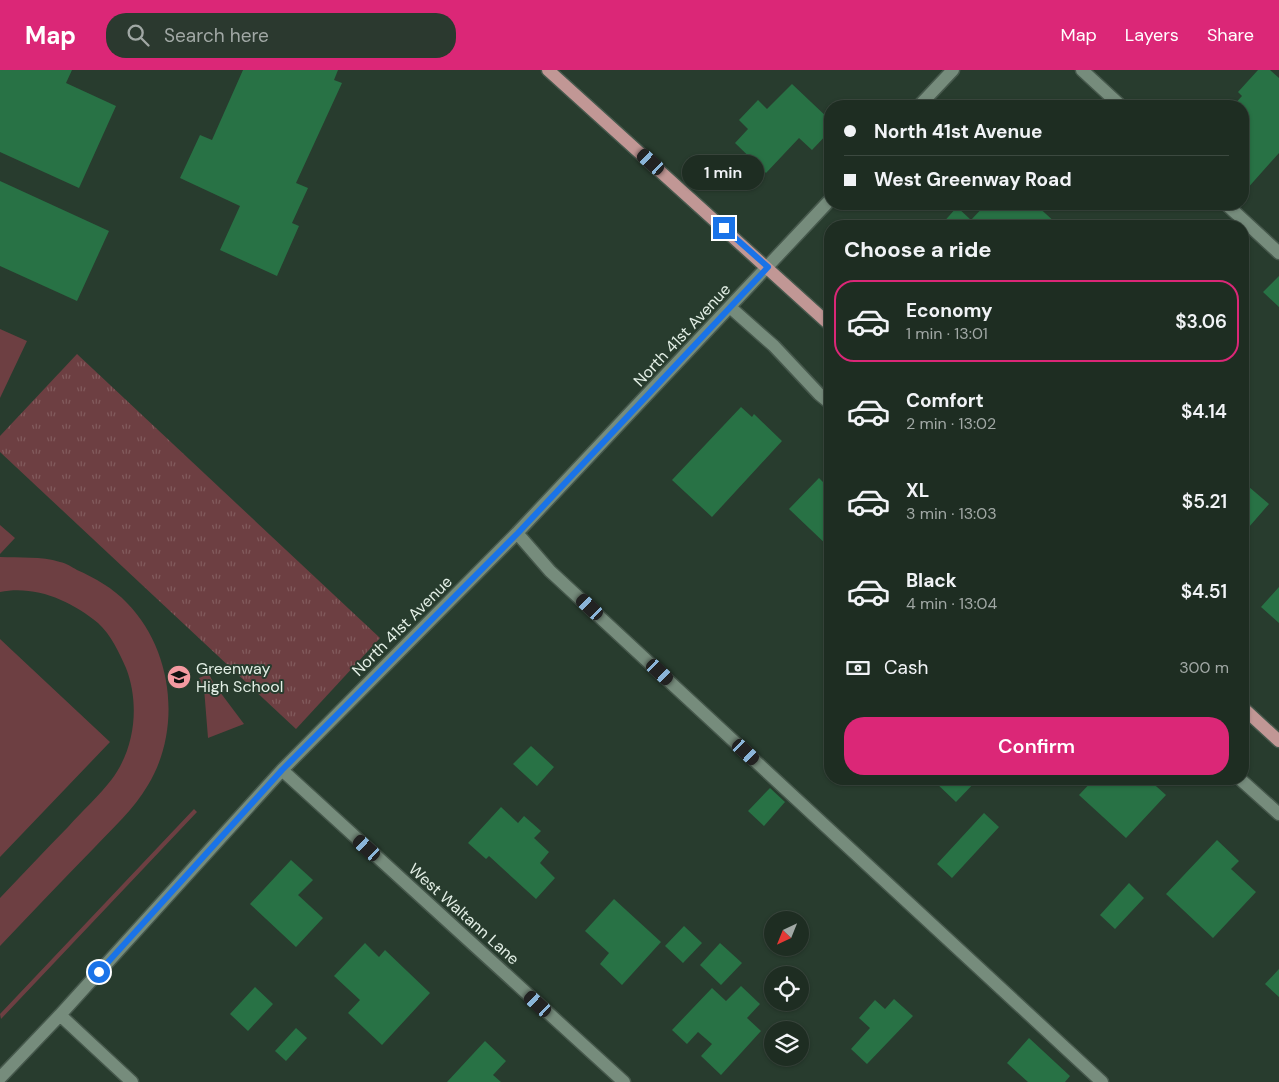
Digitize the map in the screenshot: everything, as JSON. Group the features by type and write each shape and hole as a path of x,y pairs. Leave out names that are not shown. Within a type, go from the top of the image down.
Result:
{"main road":[{"path":"552,71 824,319"},
{"path":"1249,713 1279,741"}],"street":[{"path":"925,100 953,70"},
{"path":"1082,70 1114,100"},
{"name":"North 41st Avenue","path":"0,1078 60,1015 282,770 518,533 824,206"},
{"path":"1232,210 1243,220"},
{"path":"1249,225 1279,253"},
{"path":"730,308 774,346 824,398"},
{"path":"518,533 550,570 1102,1082"},
{"name":"West Waltann Lane","path":"282,770 624,1082"},
{"path":"1247,785 1279,814"},
{"path":"60,1015 132,1082"}],"green space":[{"path":"0,329 27,341 0,398"},
{"path":"77,354 380,638 296,729 0,452 0,436"},
{"path":"0,525 15,538 0,554"},
{"path":"0,557 38,558 64,563 104,584 122,598 143,622 154,643 163,666 168,691 168,715 166,740 159,763 148,785 136,802 116,826 0,946 0,898 112,779 126,754 133,725 134,711 133,696 126,668 114,644 103,628 88,615 52,597 27,591 13,590 0,592"},
{"path":"0,639 110,742 0,857"},
{"path":"209,674 214,684 244,724 208,738 204,688 199,678"},
{"path":"194,809 197,812 1,1019 0,1014"}],"building":[{"path":"0,70 72,70 66,83 116,106 79,188 0,152"},
{"path":"243,70 338,70 334,80 342,83 296,183 308,188 292,223 299,226 277,276 220,250 240,206 180,178 200,135 212,140"},
{"path":"1258,70 1270,70 1279,78 1279,153 1249,187 1249,100 1238,100 1242,96 1238,92"},
{"path":"792,84 824,114 824,137 812,150 799,138 766,173 735,143 748,129 739,120 758,100 767,109"},
{"path":"0,181 109,231 77,301 0,266"},
{"path":"954,210 960,210 971,220 945,220"},
{"path":"980,210 1042,210 1053,220 971,220"},
{"path":"1279,276 1279,307 1263,292"},
{"path":"741,407 752,417 754,414 782,441 712,517 672,480"},
{"path":"819,478 824,483 824,542 789,509"},
{"path":"1249,487 1269,504 1249,527"},
{"path":"1279,587 1279,623 1261,607"},
{"path":"531,746 554,767 537,786 513,764"},
{"path":"938,785 972,785 956,802"},
{"path":"1088,785 1155,785 1166,795 1126,838 1079,795"},
{"path":"770,788 785,802 764,826 748,811"},
{"path":"501,807 518,823 524,816 541,831 534,838 549,852 540,863 555,878 536,899 489,856 486,859 468,843"},
{"path":"984,813 999,827 952,878 937,864"},
{"path":"1217,840 1239,861 1231,869 1256,892 1213,938 1166,894"},
{"path":"291,860 313,880 298,895 323,918 296,947 250,904"},
{"path":"1129,883 1144,898 1115,929 1100,915"},
{"path":"614,899 661,942 622,985 600,964 609,953 585,931"},
{"path":"684,926 702,943 683,963 665,946"},
{"path":"365,943 379,957 385,950 430,993 382,1045 348,1013 360,1000 334,976"},
{"path":"720,943 742,963 721,985 700,965"},
{"path":"1279,969 1279,997 1265,984"},
{"path":"741,986 760,1004 747,1018 761,1031 721,1075 701,1056 712,1044 698,1032 687,1044 672,1030 712,988 726,1001"},
{"path":"255,987 273,1004 248,1031 230,1014"},
{"path":"894,999 913,1016 867,1064 851,1049 870,1028 859,1018 875,1000 885,1009"},
{"path":"296,1028 307,1038 286,1061 275,1051"},
{"path":"1029,1038 1070,1076 1065,1082 1028,1082 1007,1063"},
{"path":"485,1041 506,1061 493,1075 501,1082 447,1082"}],"place":[{"name":"Greenway High School","path":"179,677"}],"route":[{"path":"99,972 282,770 518,533 768,267 724,228"}]}
